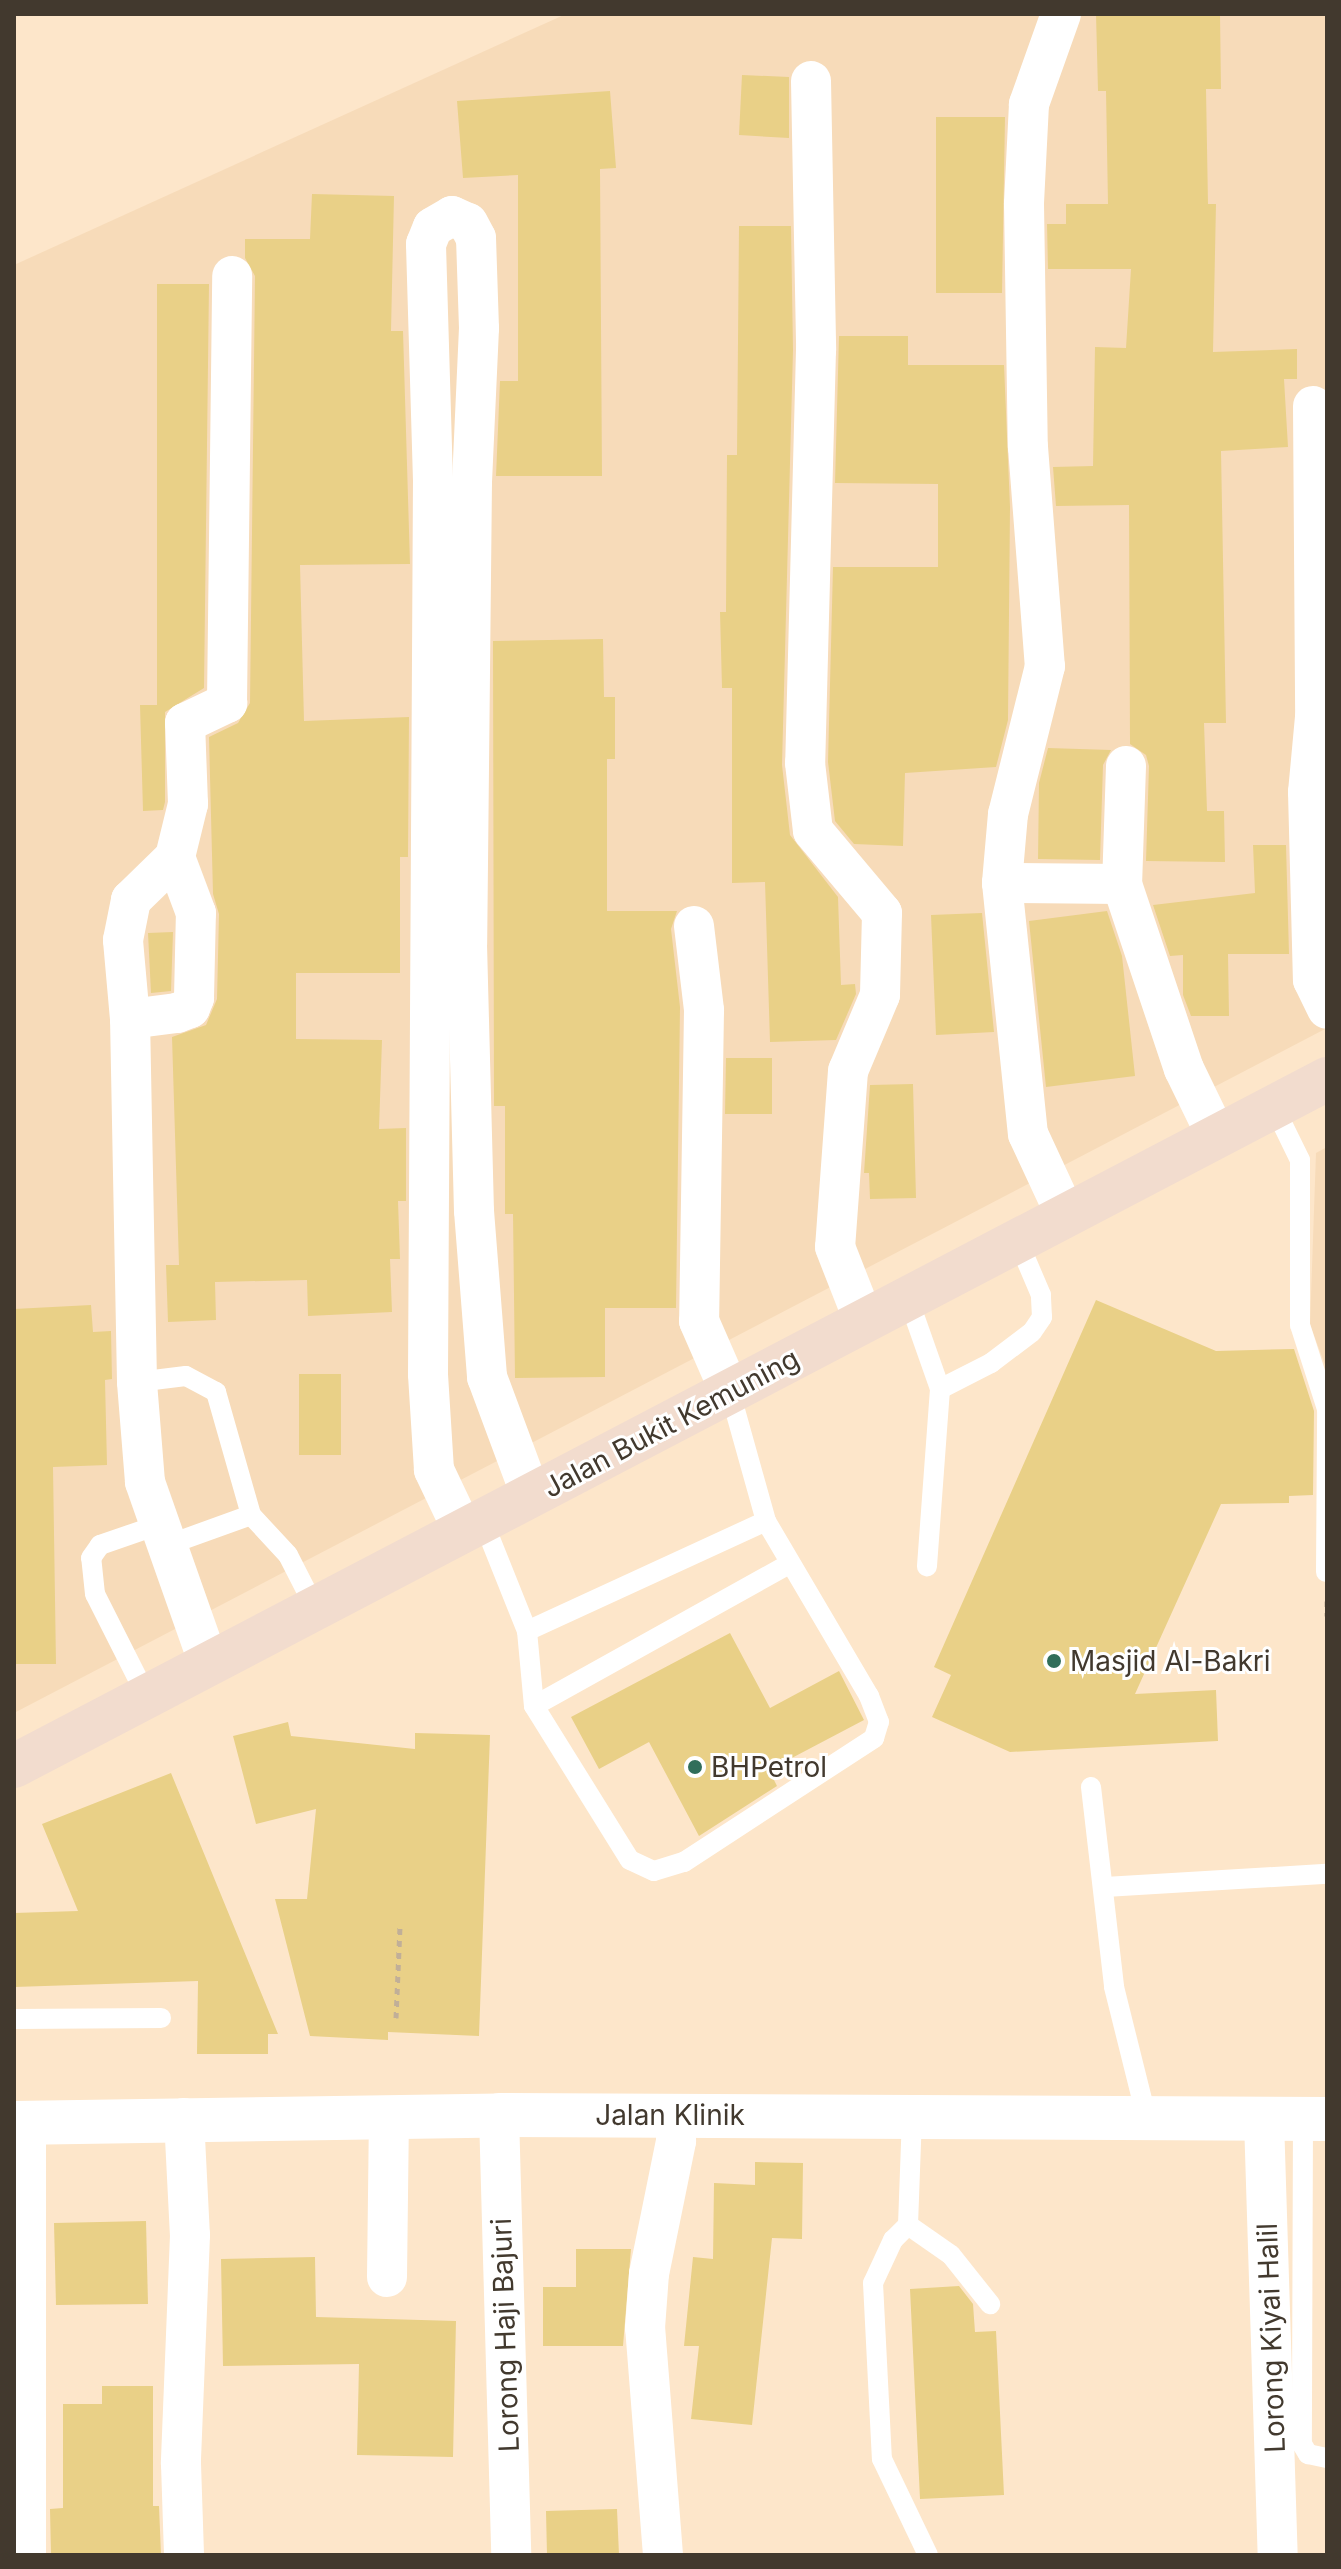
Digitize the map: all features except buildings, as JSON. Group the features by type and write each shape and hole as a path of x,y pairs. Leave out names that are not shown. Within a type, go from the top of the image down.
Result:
{"main road":[{"name":"Jalan Bukit Kemuning","path":"14,1766 1327,1079"}],"street":[{"path":"1061,14 1029,104 1024,204 1028,447 1045,666 1008,814 1002,883 1028,1134 1066,1216"},
{"path":"811,81 816,350 805,763 813,831 882,913 880,995 848,1071 835,1247 864,1321"},
{"path":"473,1526 434,1470 428,1430 452,481 479,328 476,238 468,223 452,216 433,227 426,244 452,481 474,1211 487,1377 531,1495"},
{"path":"209,1664 145,1482 137,1382 130,1019 123,940 131,900 175,857 188,804 185,723 227,703 232,276"},
{"path":"1313,406 1315,717 1308,792 1313,980 1327,1009"},
{"path":"1126,766 1122,884 1184,1069 1217,1137"},
{"path":"130,1019 177,1013 190,1008 194,998 196,913 175,857"},
{"path":"1002,883 1122,884"},
{"path":"694,926 704,1010 699,1321 730,1392"},
{"name":"Jalan Klinik","path":"20,2123 499,2115 1298,2119"},
{"name":"Lorong Haji Bajuri","path":"499,2115 511,2555"},
{"path":"663,2555 645,2328 649,2274 676,2141 676,2115"},
{"path":"387,2277 389,2116"},
{"path":"184,2118 190,2235 181,2464 184,2555"},
{"name":"Lorong Kiyai Halil","path":"1278,2555 1298,2119"},
{"path":"20,2123 26,2555"}],"lane":[{"path":"1274,1107 1300,1160 1300,1325 1327,1410 1326,1572"},
{"path":"940,1389 991,1363 1032,1332 1042,1317 1041,1295 1018,1241"},
{"path":"908,1298 940,1389 927,1567"},
{"path":"137,1382 186,1376 216,1392 251,1515 288,1555 315,1608"},
{"path":"473,1526 527,1631 534,1706 630,1860 654,1871 684,1862 874,1738 879,1722 869,1696 766,1521 730,1392"},
{"path":"147,1697 95,1594 91,1558 100,1545 162,1536 251,1515"},
{"path":"527,1631 766,1521"},
{"path":"534,1706 789,1564"},
{"path":"1091,1787 1105,1887 1114,1987 1147,2119"},
{"path":"1105,1887 1327,1874"},
{"path":"14,2019 161,2018"},
{"path":"912,2116 908,2225 893,2240 873,2283 882,2459 928,2555"},
{"path":"1298,2119 1302,2444 1308,2454 1327,2458"},
{"path":"908,2225 951,2255 990,2304"}],"path":[{"path":"396,2018 400,1927"}],"shaded area":[{"path":"566,14 1327,14 1327,1028 14,1713 14,265"},
{"path":"1327,1147 1327,1370 1310,1325 1316,1153"}],"place":[{"name":"Masjid Al-Bakri","path":"1054,1661"},
{"name":"BHPetrol","path":"695,1767"}]}
